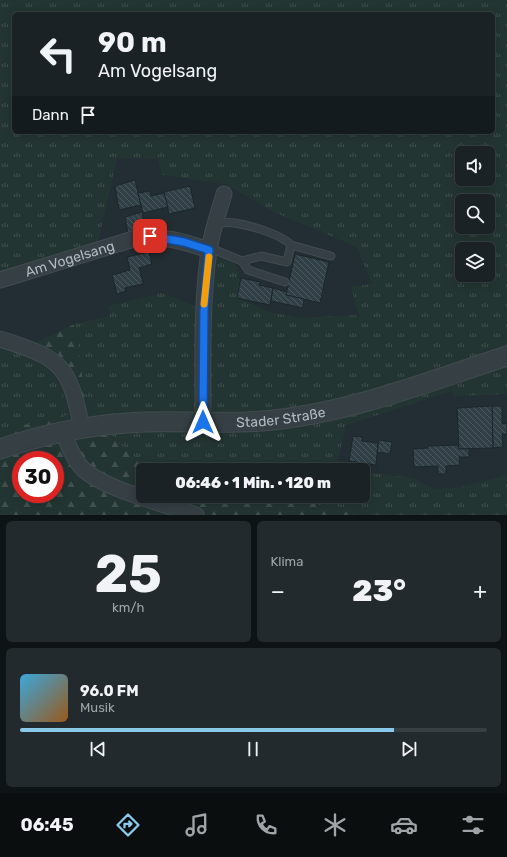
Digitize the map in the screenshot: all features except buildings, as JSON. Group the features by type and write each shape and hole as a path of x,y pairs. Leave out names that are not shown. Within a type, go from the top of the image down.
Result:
{"street":[{"path":"203,422 204,311 210,249 224,194"},
{"name":"Am Vogelsang","path":"0,280 137,238 150,236 165,238 210,249"},
{"path":"0,339 39,352 60,367 68,378 82,428"},
{"name":"Stader Straße","path":"0,449 63,431 128,423 262,421 308,416 356,405 507,356"},
{"path":"63,431 70,451 82,468 93,477 122,490 196,515"}],"lane":[{"path":"216,224 233,222 256,228 287,240 291,245 331,256"},
{"path":"210,249 242,261 262,256 287,262 291,245"},
{"path":"242,261 248,270 285,282"}],"green space":[{"path":"0,0 507,0 507,394 454,396 452,391 346,425 337,463 158,463 132,456 87,410 75,324 110,316 108,306 162,293 204,310 209,250 233,262 236,266 239,272 237,298 266,311 300,318 359,315 351,287 372,284 357,247 276,213 226,184 162,175 158,159 117,158 98,242 0,276"},
{"path":"75,324 87,410 132,456 158,463 136,463 136,503 312,503 358,515 0,515 0,431 68,415 55,370 16,352"},
{"path":"0,344 55,370 68,415 0,431"},
{"path":"370,473 413,478 434,489 457,488 507,475 507,515 358,515 312,503 370,503"}],"slow traffic":[{"path":"204,304 209,257"}],"route":[{"path":"150,236 184,242 209,250 204,311 203,422"}]}
